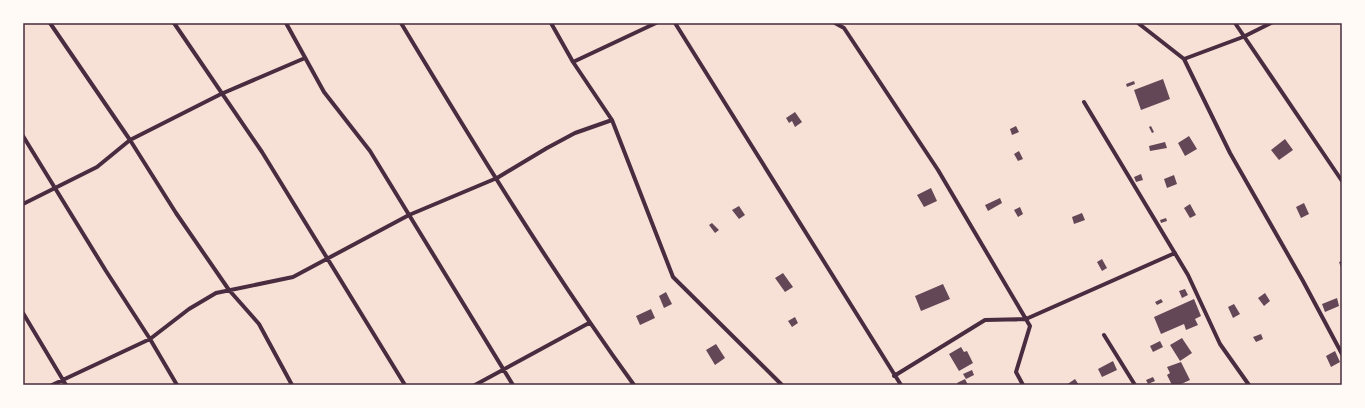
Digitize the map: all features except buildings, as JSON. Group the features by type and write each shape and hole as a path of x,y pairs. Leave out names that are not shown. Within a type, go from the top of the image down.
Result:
{"street":[{"path":"50,23 130,140 176,213 229,290 259,324 292,385"},
{"path":"174,23 262,152 405,385"},
{"path":"286,23 324,92 366,144 513,385"},
{"path":"401,23 589,323 634,385"},
{"path":"551,23 573,62 612,120 673,277 782,385"},
{"path":"573,62 656,23"},
{"path":"675,23 901,385"},
{"path":"835,23 844,28 938,170 1030,326 1016,372 1024,385"},
{"path":"1138,23 1184,58 1230,153 1303,281 1342,354"},
{"path":"1235,23 1243,37 1342,180"},
{"path":"1184,58 1243,37 1271,23"},
{"path":"23,204 55,187 97,168 130,140 222,94 305,58"},
{"path":"1084,102 1188,275 1220,344 1249,385"},
{"path":"52,385 150,339 203,299 216,293 293,277 409,215 497,178 575,133 612,120"},
{"path":"23,136 106,271 150,339 177,385"},
{"path":"894,376 985,320 1026,319 1175,253"},
{"path":"23,313 66,385"},
{"path":"475,385 589,323"},
{"path":"1104,335 1135,385"}]}
